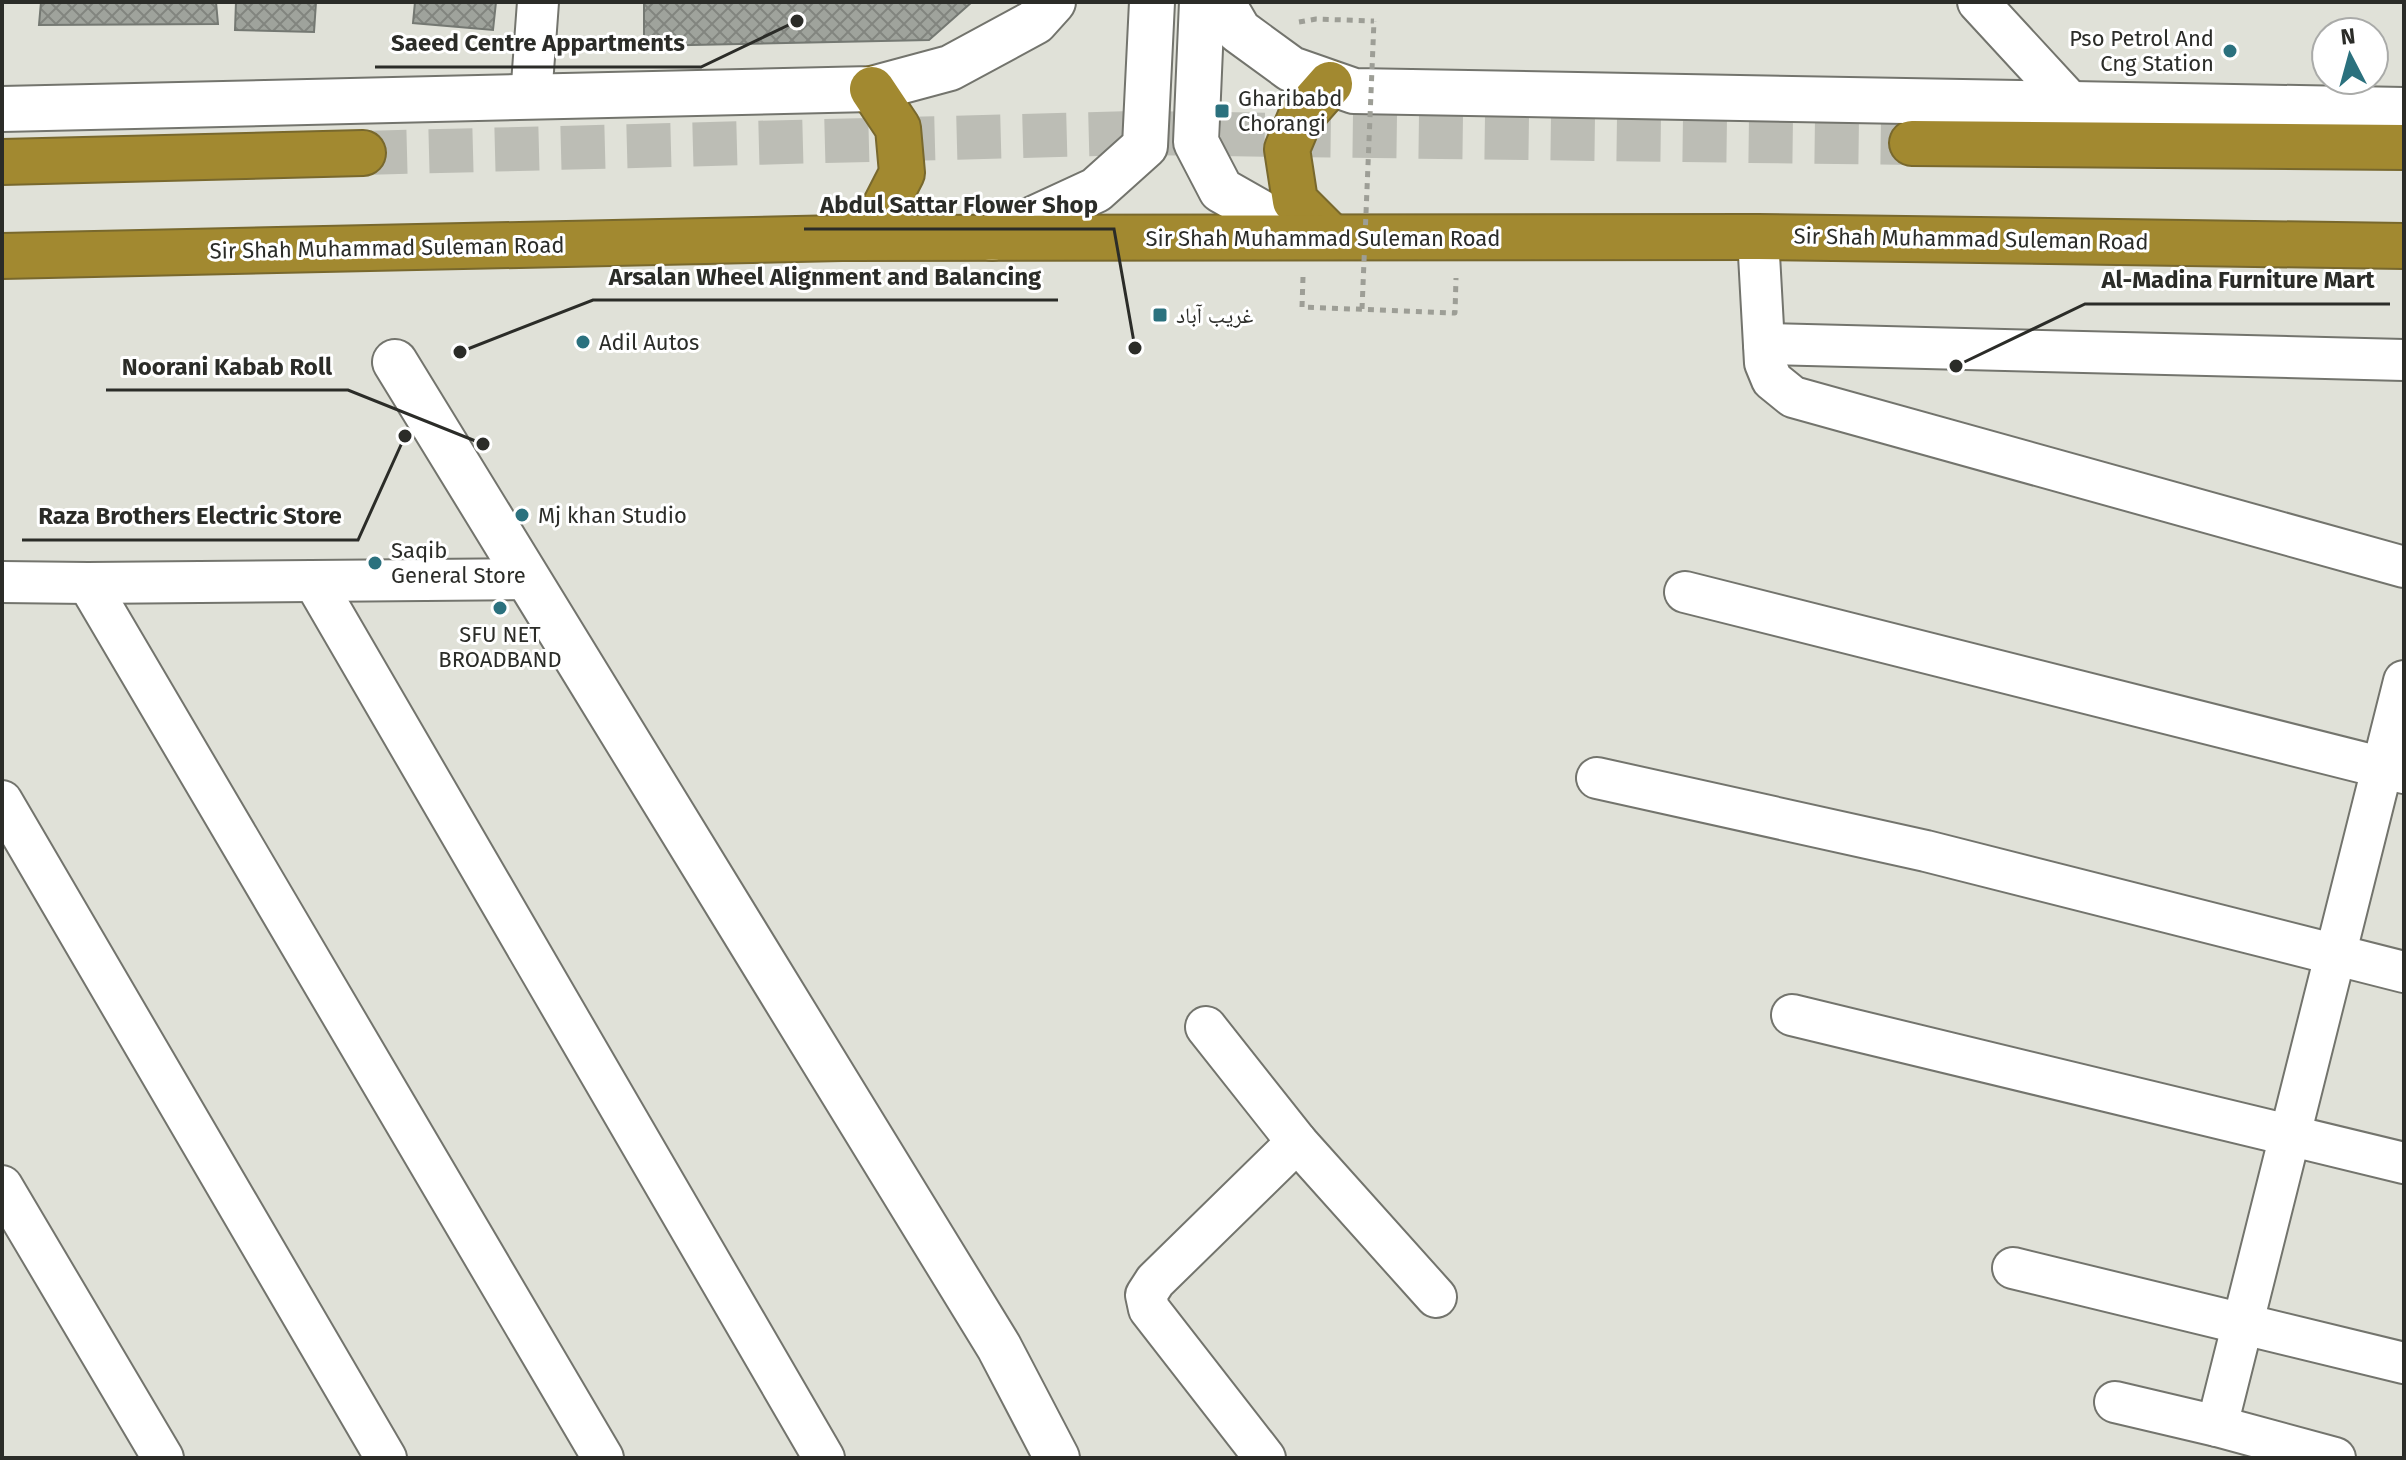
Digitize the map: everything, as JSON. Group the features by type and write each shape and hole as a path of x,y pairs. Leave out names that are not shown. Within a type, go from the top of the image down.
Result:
{"highway":[{"path":"1317,237 1295,201 1287,149 1300,118 1330,84"},
{"path":"842,238 881,214 902,173 898,128 872,89"},
{"path":"1912,143 2404,147"},
{"path":"2,162 363,153"},
{"name":"Sir Shah Muhammad Suleman Road","path":"2,256 842,238 1758,237 2404,246"}],"street":[{"path":"531,98 538,2"},
{"path":"2,109 872,89 950,68 1035,22 1053,2"},
{"path":"992,238 1096,190 1145,146 1152,2"},
{"path":"1202,2 1196,142 1221,190 1317,237"},
{"path":"1222,2 1239,31 1291,69 1354,91 2404,110"},
{"path":"1978,2 2072,104"},
{"path":"1758,237 1765,363 1772,380 1793,397 2404,567"},
{"path":"1764,344 2404,360"},
{"path":"395,362 999,1347 1057,1458"},
{"path":"2,582 527,579"},
{"path":"314,581 824,1458"},
{"path":"88,583 603,1458"},
{"path":"1685,592 2393,770"},
{"path":"2217,1426 2336,955 2393,770 2404,681"},
{"path":"1597,778 1926,851 2404,972"},
{"path":"2,801 386,1458"},
{"path":"1792,1015 2404,1163"},
{"path":"1206,1027 1297,1142 1436,1297"},
{"path":"1265,1458 1149,1309 1146,1295 1155,1281 1297,1142"},
{"path":"2,1186 163,1458"},
{"path":"2013,1268 2404,1363"},
{"path":"2115,1402 2335,1458"}],"path":[{"path":"1316,19 1374,21 1362,309"},
{"path":"1302,307 1455,313"}],"building":[{"path":"41,2 216,2 218,24 39,25"},
{"path":"236,2 316,2 314,32 235,30"},
{"path":"415,2 496,2 493,30 413,23"},
{"path":"644,2 972,2 929,40 644,46"}],"tunnel":[{"path":"363,153 1136,133 1912,143"}],"place":[{"name":"Saeed Centre Appartments","path":"797,21"},
{"name":"Pso Petrol And Cng Station","path":"2230,51"},
{"name":"Gharibabd Chorangi","path":"1222,111"},
{"name":"غریب آباد","path":"1160,315"},
{"name":"Adil Autos","path":"583,342"},
{"name":"Abdul Sattar Flower Shop","path":"1135,348"},
{"name":"Arsalan Wheel Alignment and Balancing","path":"460,352"},
{"name":"Al-Madina Furniture Mart","path":"1956,366"},
{"name":"Raza Brothers Electric Store","path":"405,436"},
{"name":"Noorani Kabab Roll","path":"483,444"},
{"name":"Mj khan Studio","path":"522,515"},
{"name":"Saqib General Store","path":"375,563"},
{"name":"SFU NET BROADBAND","path":"500,608"}]}
